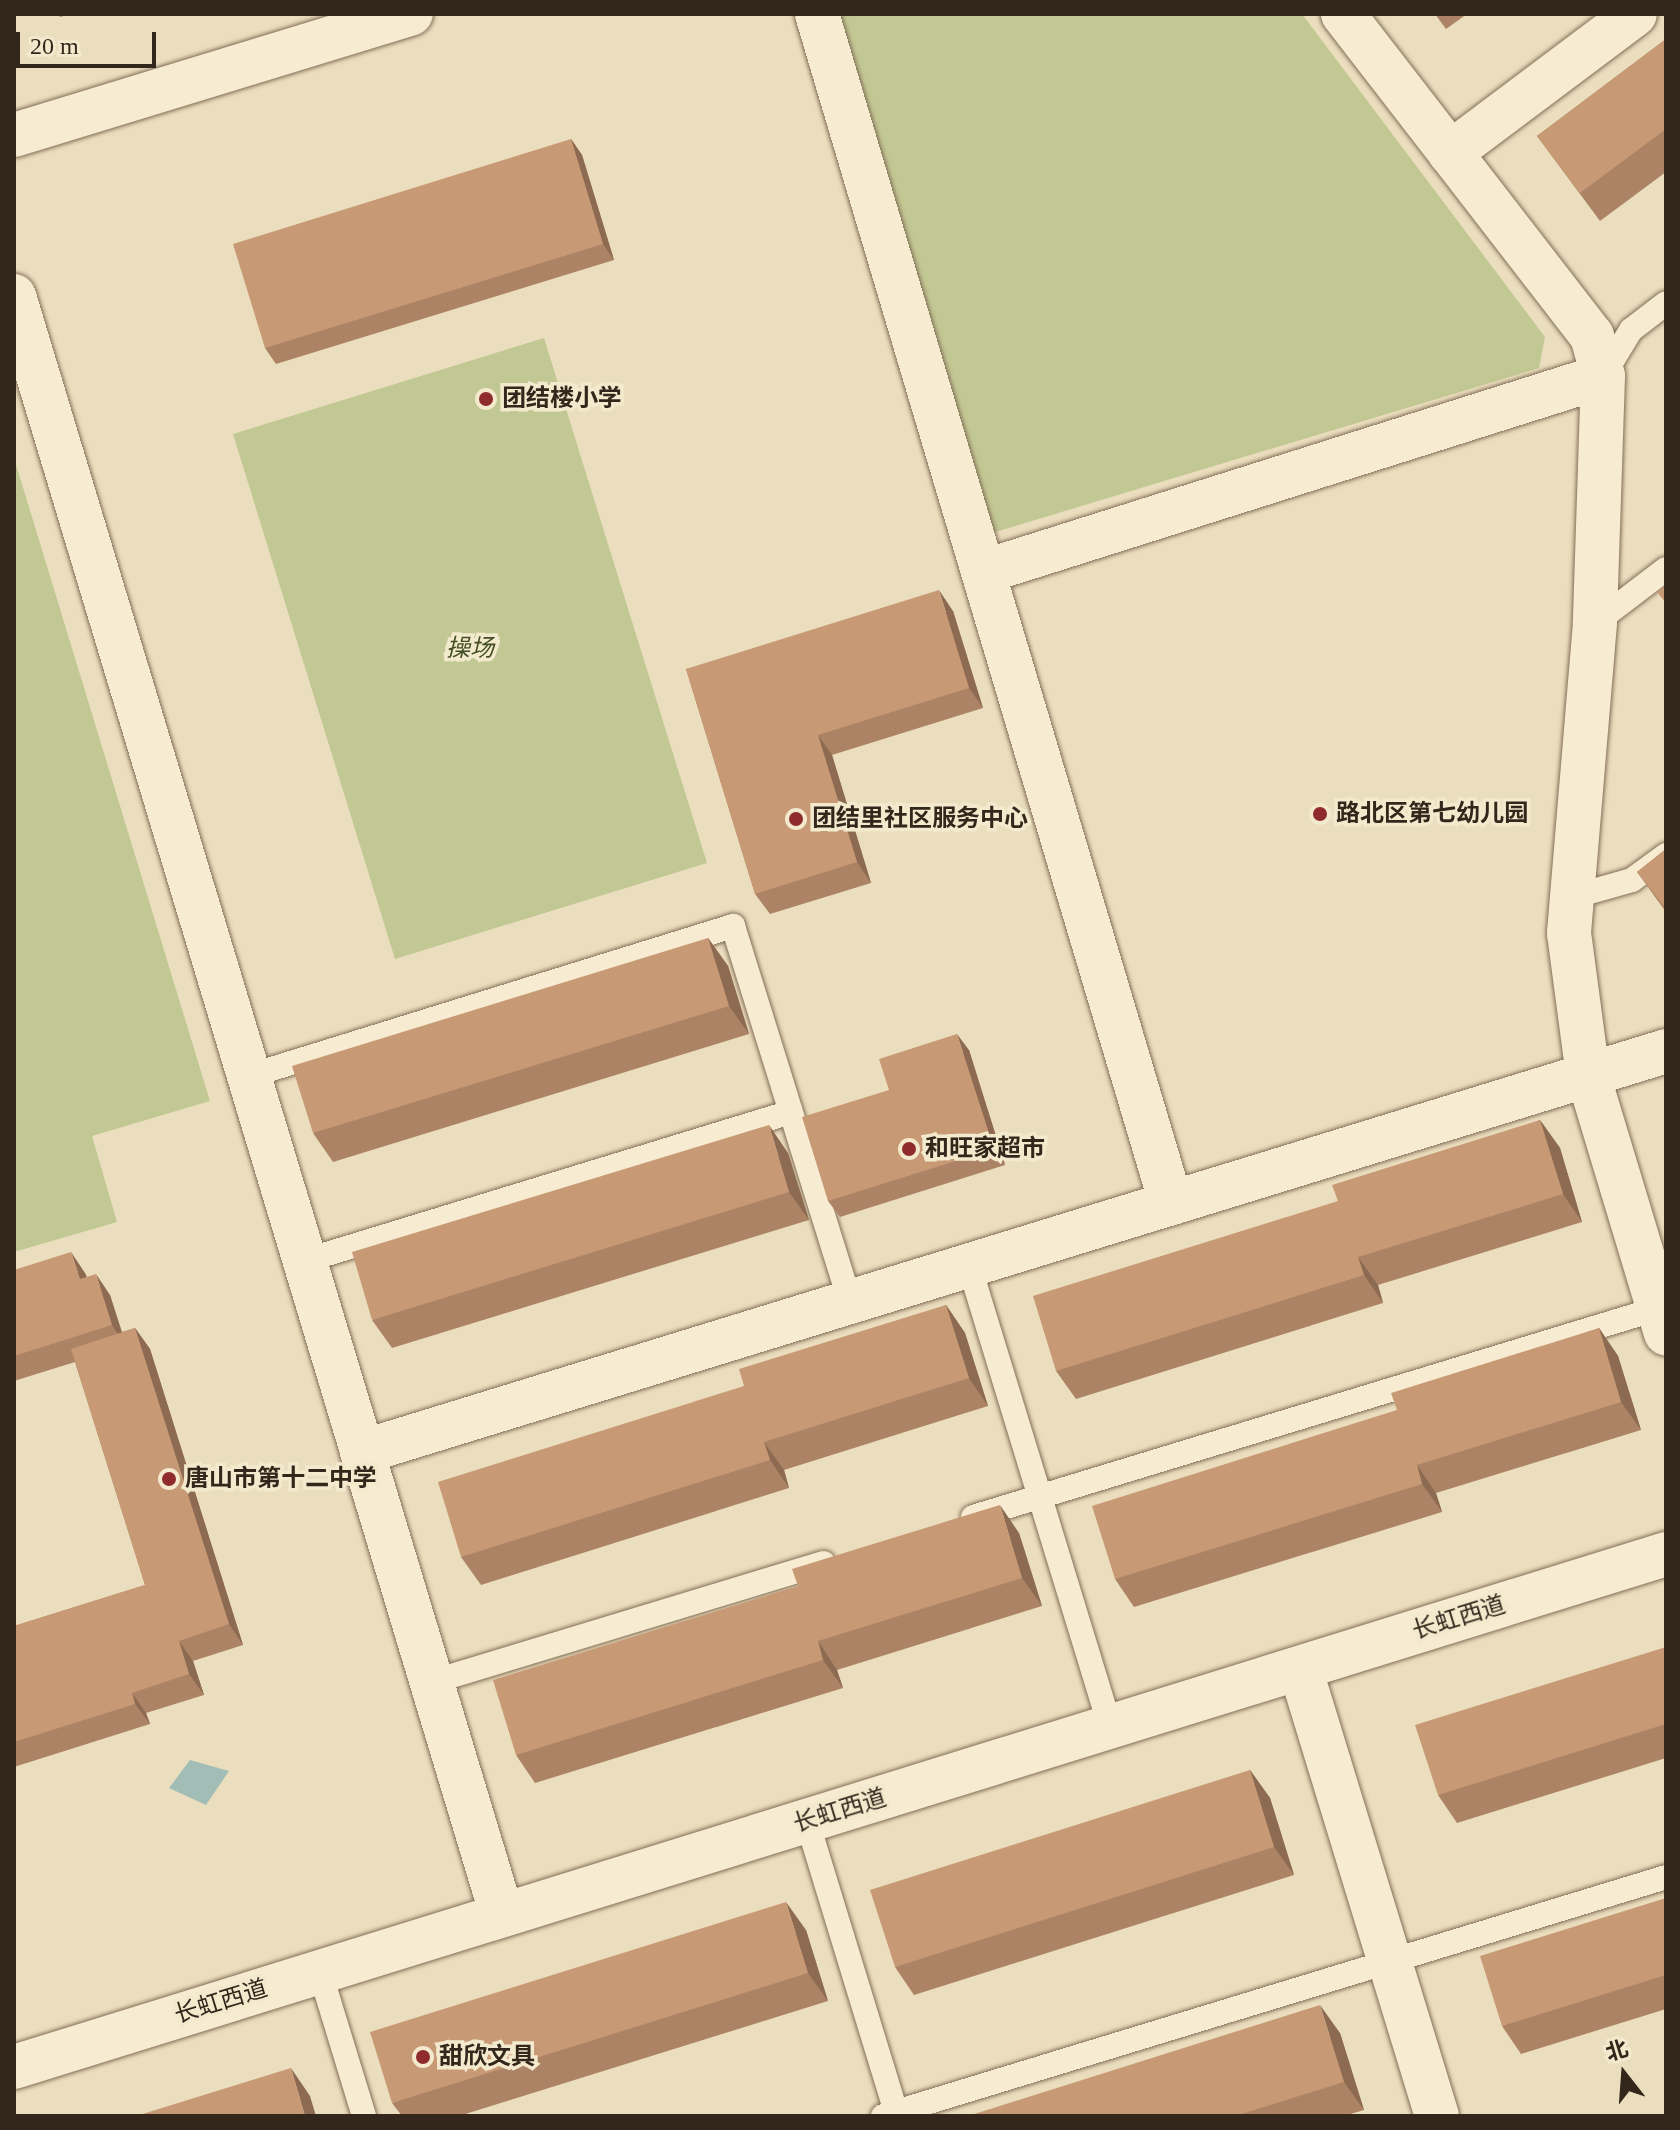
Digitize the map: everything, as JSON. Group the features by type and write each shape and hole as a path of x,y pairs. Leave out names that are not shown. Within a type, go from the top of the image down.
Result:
{"street":[{"path":"14,135 411,14"},
{"path":"817,14 1171,1203"},
{"path":"1343,14 1592,336 1603,376 1595,623 1569,933 1588,1075 1663,1316"},
{"path":"1450,153 1635,14"},
{"path":"14,296 362,1452 435,1681 502,1915"},
{"path":"983,572 1603,376"},
{"path":"362,1452 1666,1051"},
{"name":"长虹西道","path":"14,2067 1666,1554"},
{"path":"1300,1668 1437,2116"}],"lane":[{"path":"1603,376 1631,330 1666,303"},
{"path":"1595,623 1666,569"},
{"path":"1572,897 1632,880 1666,855"},
{"path":"249,1076 733,926 850,1302"},
{"path":"304,1261 791,1112"},
{"path":"969,1265 1110,1727"},
{"path":"949,1525 1663,1316"},
{"path":"435,1681 843,1557"},
{"path":"807,1821 892,2115 1666,1877"},
{"path":"320,1972 364,2116"}],"green space":[{"path":"831,14 1302,14 1545,337 1539,368 992,533"},
{"name":"操场","path":"544,338 707,863 395,959 233,434"},
{"path":"14,458 210,1101 92,1136 117,1222 14,1252"}],"water":[{"path":"190,1760 229,1771 206,1805 169,1788"}],"building":[{"path":"1666,39 1666,129 1580,193 1537,136"},
{"path":"571,139 603,244 265,348 233,244"},
{"path":"1666,585 1666,603 1657,592"},
{"name":"团结里社区服务中心","path":"939,590 969,688 818,735 857,862 755,894 686,669"},
{"path":"1666,849 1666,909 1637,872"},
{"path":"708,938 729,1006 313,1133 292,1066"},
{"name":"和旺家超市","path":"957,1034 994,1149 828,1201 802,1117 889,1090 879,1059"},
{"path":"1540,1120 1563,1194 1358,1257 1364,1275 1056,1371 1033,1296 1338,1201 1332,1185"},
{"path":"769,1125 789,1192 372,1320 352,1252"},
{"path":"71,1252 80,1279 96,1274 112,1325 14,1356 14,1270"},
{"path":"946,1305 969,1378 764,1442 770,1460 461,1557 438,1482 744,1386 739,1369"},
{"path":"135,1328 229,1624 179,1641 189,1674 132,1693 135,1704 14,1742 14,1626 145,1585 71,1349"},
{"path":"1599,1328 1621,1402 1417,1465 1422,1484 1115,1579 1092,1506 1397,1410 1391,1393"},
{"path":"1000,1505 1022,1578 818,1641 823,1660 516,1755 493,1680 798,1586 792,1569"},
{"path":"1666,1647 1666,1724 1438,1795 1415,1725"},
{"path":"1250,1770 1274,1847 895,1967 870,1890"},
{"path":"1666,1898 1666,1975 1502,2026 1480,1956"},
{"path":"786,1902 808,1973 392,2103 370,2032"},
{"path":"1320,2005 1344,2082 1235,2116 968,2116"},
{"path":"291,2068 305,2116 136,2116"}],"place":[{"name":"团结楼小学","path":"486,399"},
{"name":"路北区第七幼儿园","path":"1320,814"},
{"name":"团结里社区服务中心","path":"796,819"},
{"name":"和旺家超市","path":"909,1149"},
{"name":"唐山市第十二中学","path":"169,1479"},
{"name":"甜欣文具","path":"423,2057"}]}
